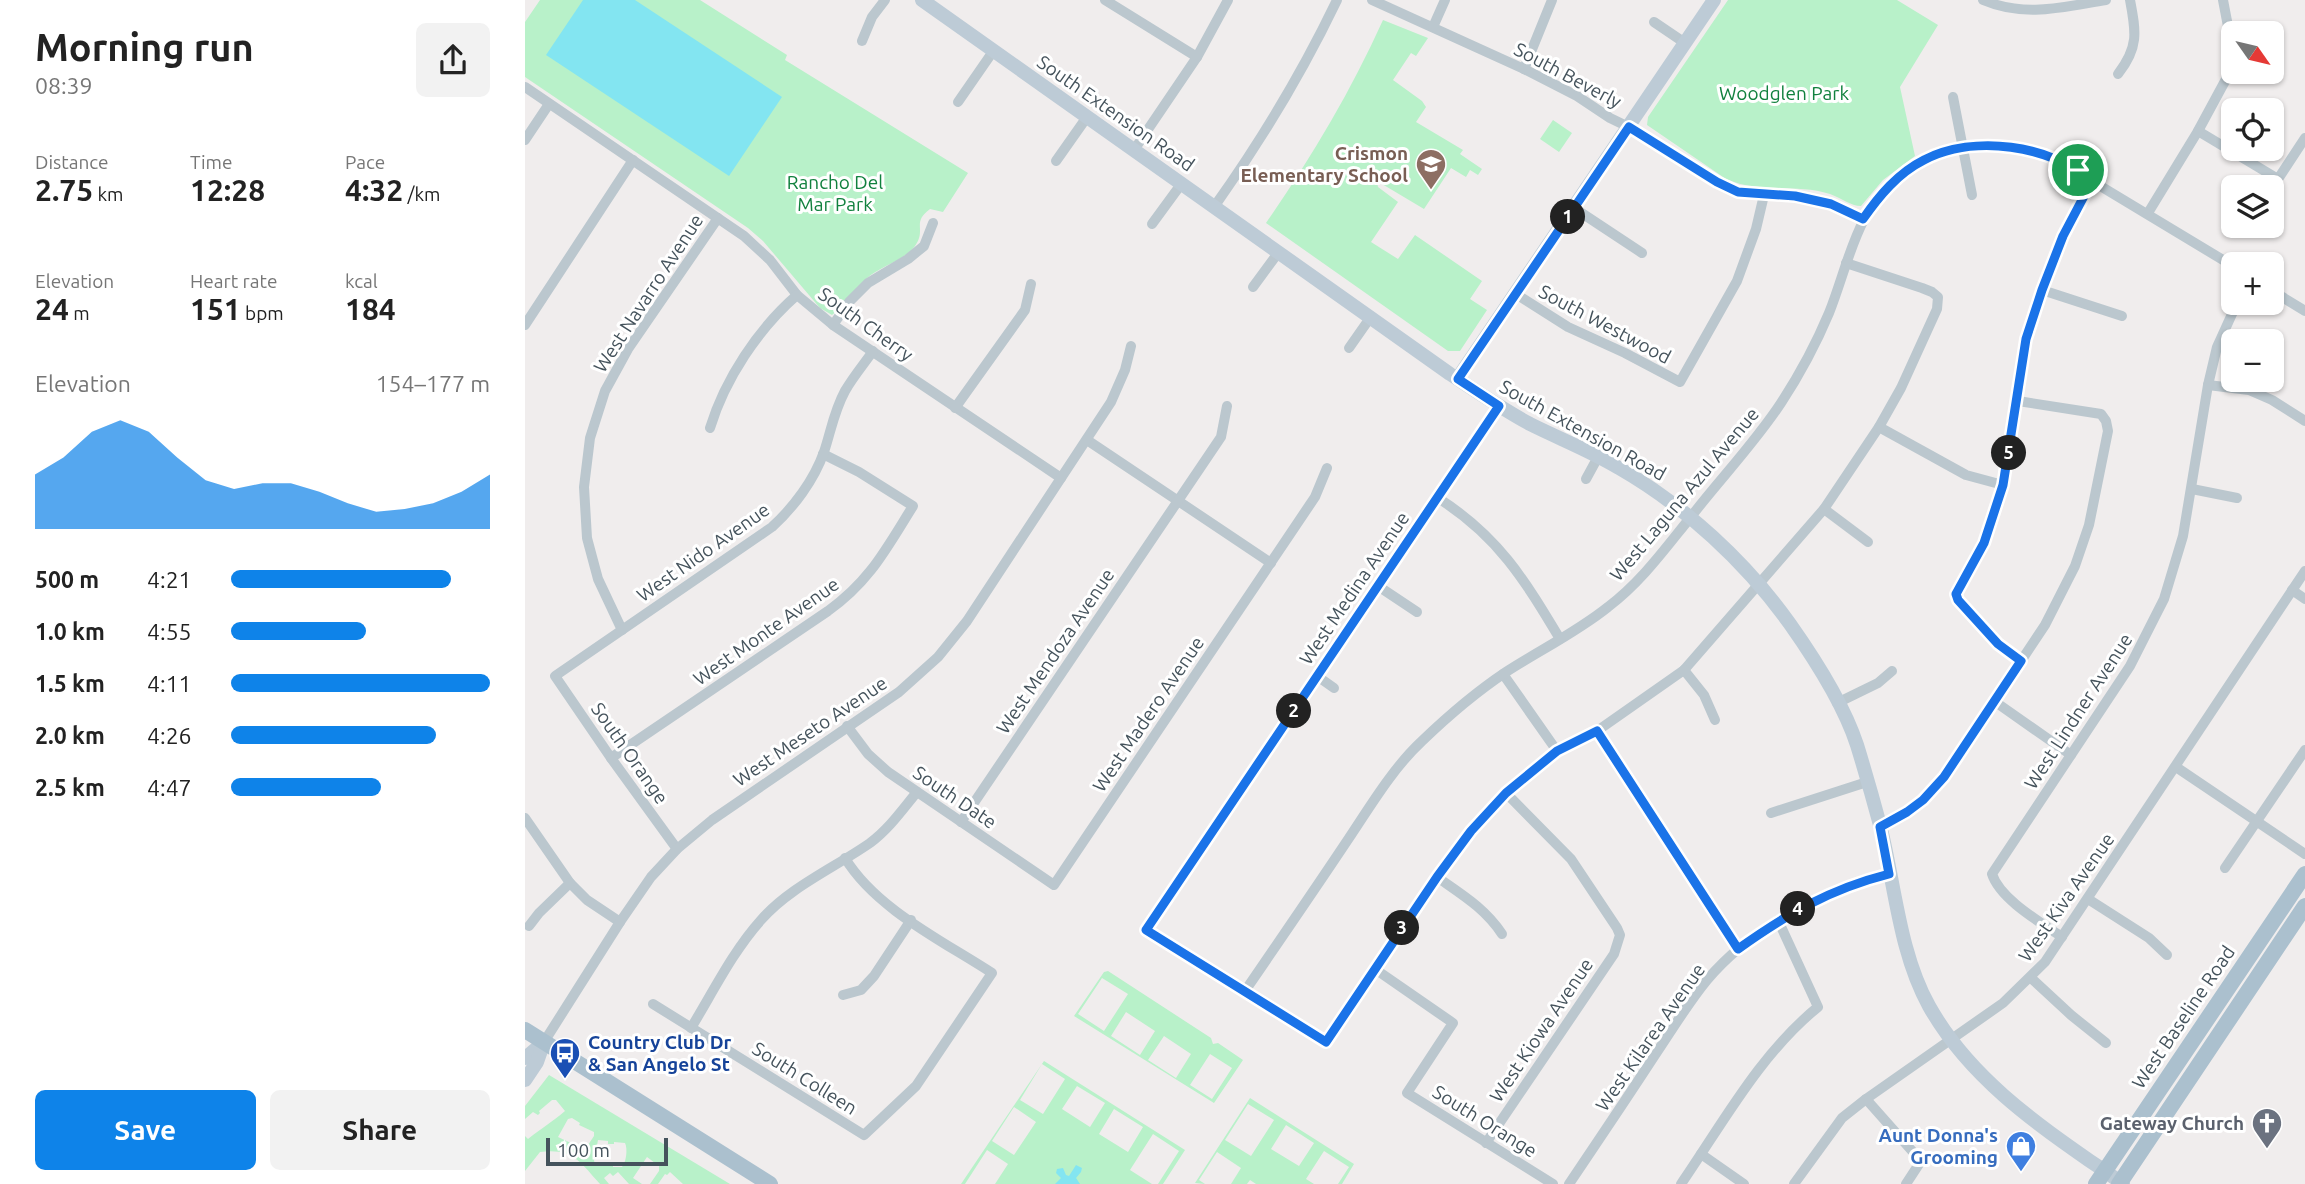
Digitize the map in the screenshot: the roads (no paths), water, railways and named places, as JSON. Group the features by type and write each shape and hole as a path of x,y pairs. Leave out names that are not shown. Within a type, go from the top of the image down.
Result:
{"main road":[{"name":"West Baseline Road","path":"2101,1178 2305,874"},
{"name":"West Baseline Road","path":"2121,1183 2305,906"},
{"path":"2225,1027 2221,1014 2240,985 2251,954"},
{"path":"525,1030 770,1184"}],"street":[{"path":"862,41 872,17 885,0"},
{"name":"South Extension Road","path":"922,0 1458,379 1499,406 1653,489 1690,517 1758,585 1790,624 1837,703 1856,743 1880,827 1912,963 1929,1005 1952,1040 2015,1108 2101,1178 2121,1183"},
{"path":"1105,0 1117,3 1198,57"},
{"path":"1133,150 1198,57 1228,0"},
{"path":"1215,207 1278,111 1313,51 1337,0"},
{"name":"South Beverly","path":"1372,0 1577,96 1717,182 1738,192 1795,196 1831,204 1863,219"},
{"path":"1433,27 1445,0"},
{"path":"1524,69 1552,0"},
{"path":"1458,379 1714,0"},
{"path":"1983,0 2002,8 2027,10 2106,0"},
{"path":"2118,74 2132,54 2135,43 2136,30 2130,0"},
{"path":"2148,213 2231,70 2231,43 2223,0"},
{"path":"2027,10 2028,24"},
{"path":"1654,22 1685,43"},
{"path":"958,102 994,50"},
{"name":"South Cherry","path":"525,87 744,236 770,260 797,295 833,326 1061,478"},
{"path":"1953,97 1972,195"},
{"path":"525,140 549,104"},
{"path":"1056,162 1087,117"},
{"path":"2198,131 2278,179 2305,138"},
{"name":"West Laguna Azul Avenue","path":"1245,991 1382,789 1419,743 1462,704 1503,674 1606,609 1636,585 1742,455 1804,367 1830,312 1863,219 1876,200 1901,174 1924,159 1963,148 2018,146 2060,160 2221,259"},
{"path":"525,324 633,160"},
{"path":"2021,661 1989,635 1958,600 1956,594 1984,543 2003,485 2026,339 2042,290 2063,236 2092,181"},
{"path":"1152,224 1182,183"},
{"name":"South Westwood","path":"1516,293 1568,327 1680,382 1737,281 1756,229 1764,195"},
{"path":"1574,208 1642,253"},
{"name":"West Navarro Avenue","path":"622,630 598,579 587,538 584,487 590,438 605,391 628,349 718,218"},
{"path":"833,326 849,302 868,283 924,246 933,223"},
{"path":"1253,287 1278,253"},
{"path":"1245,991 1326,1042 1437,877 1471,831 1506,793 1557,751 1597,731 1685,670 1824,509 1879,427 1901,388 1937,309 1938,297 1932,292 1846,263"},
{"path":"955,408 1024,310 1031,284"},
{"path":"2042,290 2122,316"},
{"path":"710,428 717,404 741,363 773,316 797,295"},
{"path":"2284,298 2305,311"},
{"name":"West Lindner Avenue","path":"2062,937 2017,906 1994,883 1992,874 2130,666 2159,610 2180,547 2217,347 2232,315"},
{"path":"1349,348 1370,318"},
{"name":"West Meseto Avenue","path":"544,1042 651,877 677,849 712,820 899,692 937,657 967,621 1111,402 1125,370 1131,346"},
{"name":"West Nido Avenue","path":"555,676 772,527 789,511 805,489 823,454 831,422 845,391 873,351"},
{"path":"2208,385 2249,390 2272,400 2305,421"},
{"path":"1880,827 1915,806 1944,777 2045,625 2075,566 2094,503 2108,431 2106,421 2101,414 2018,401"},
{"name":"West Mendoza Avenue","path":"961,822 1221,437 1227,406"},
{"name":"West Medina Avenue","path":"1245,991 1146,930 1499,406"},
{"path":"1879,427 1966,475 2003,485"},
{"path":"1087,440 1271,564"},
{"name":"West Monte Avenue","path":"611,758 851,595 868,577 913,506 859,472 823,454"},
{"path":"1586,479 1598,457"},
{"name":"West Madero Avenue","path":"1054,885 1315,497 1327,467"},
{"path":"2192,489 2237,498"},
{"path":"1438,498 1464,516 1494,543 1528,586 1560,639"},
{"path":"1824,509 1868,542"},
{"name":"West Kiva Avenue","path":"1794,1184 1842,1118 2003,1003 2045,962 2305,571"},
{"path":"1378,586 1417,612"},
{"path":"2292,590 2305,599"},
{"path":"1685,670 1704,695 1715,720"},
{"path":"1837,703 1878,683 1892,671"},
{"path":"1503,674 1557,751"},
{"name":"South Orange","path":"555,676 677,849"},
{"path":"1317,676 1334,688"},
{"path":"1994,701 2071,755"},
{"name":"South Date","path":"847,726 868,754 888,772 1054,885"},
{"path":"1597,731 1738,949"},
{"path":"2225,868 2305,750"},
{"path":"2176,767 2305,854"},
{"path":"1771,813 1867,782"},
{"path":"691,1028 744,942 762,919 786,898 871,841 892,822 917,792"},
{"name":"West Kiowa Avenue","path":"1486,1143 1614,954 1620,935 1571,859 1506,793"},
{"path":"525,818 570,883 587,900 620,922"},
{"path":"843,995 861,989 874,976 911,920 864,885 845,858"},
{"name":"West Kilarea Avenue","path":"1569,1184 1707,980 1738,949 1778,920 1819,897 1889,874"},
{"path":"1437,877 1478,905 1494,921 1502,934"},
{"path":"529,926 570,883"},
{"path":"2088,899 2149,938 2167,955"},
{"name":"South Colleen","path":"653,1004 864,1135 916,1086 992,973 911,920"},
{"path":"1681,1184 1769,1056 1793,1027 1818,1007 1778,920"},
{"name":"South Orange","path":"1375,969 1453,1023 1407,1093 1553,1184"},
{"path":"2031,978 2106,1043"},
{"path":"525,1058 544,1042"},
{"path":"525,1080 537,1062 544,1042"},
{"path":"1866,1099 1921,1161 1906,1184"},
{"path":"1701,1154 1744,1184"}],"water":[{"path":"583,0 635,0 782,97 729,176 546,55"},
{"path":"1076,1165 1082,1168 1076,1178 1080,1184 1055,1184 1061,1178 1056,1173 1057,1169 1063,1168 1069,1176"}],"place":[{"name":"Crismon Elementary School","path":"1431,191"},
{"name":"Country Club Dr & San Angelo St","path":"565,1080"},
{"name":"Gateway Church","path":"2267,1150"},
{"name":"Aunt Donna's Grooming","path":"2021,1173"}],"park label":[{"name":"Woodglen Park","path":"1784,93"},
{"name":"Rancho Del Mar Park","path":"835,193"}]}
